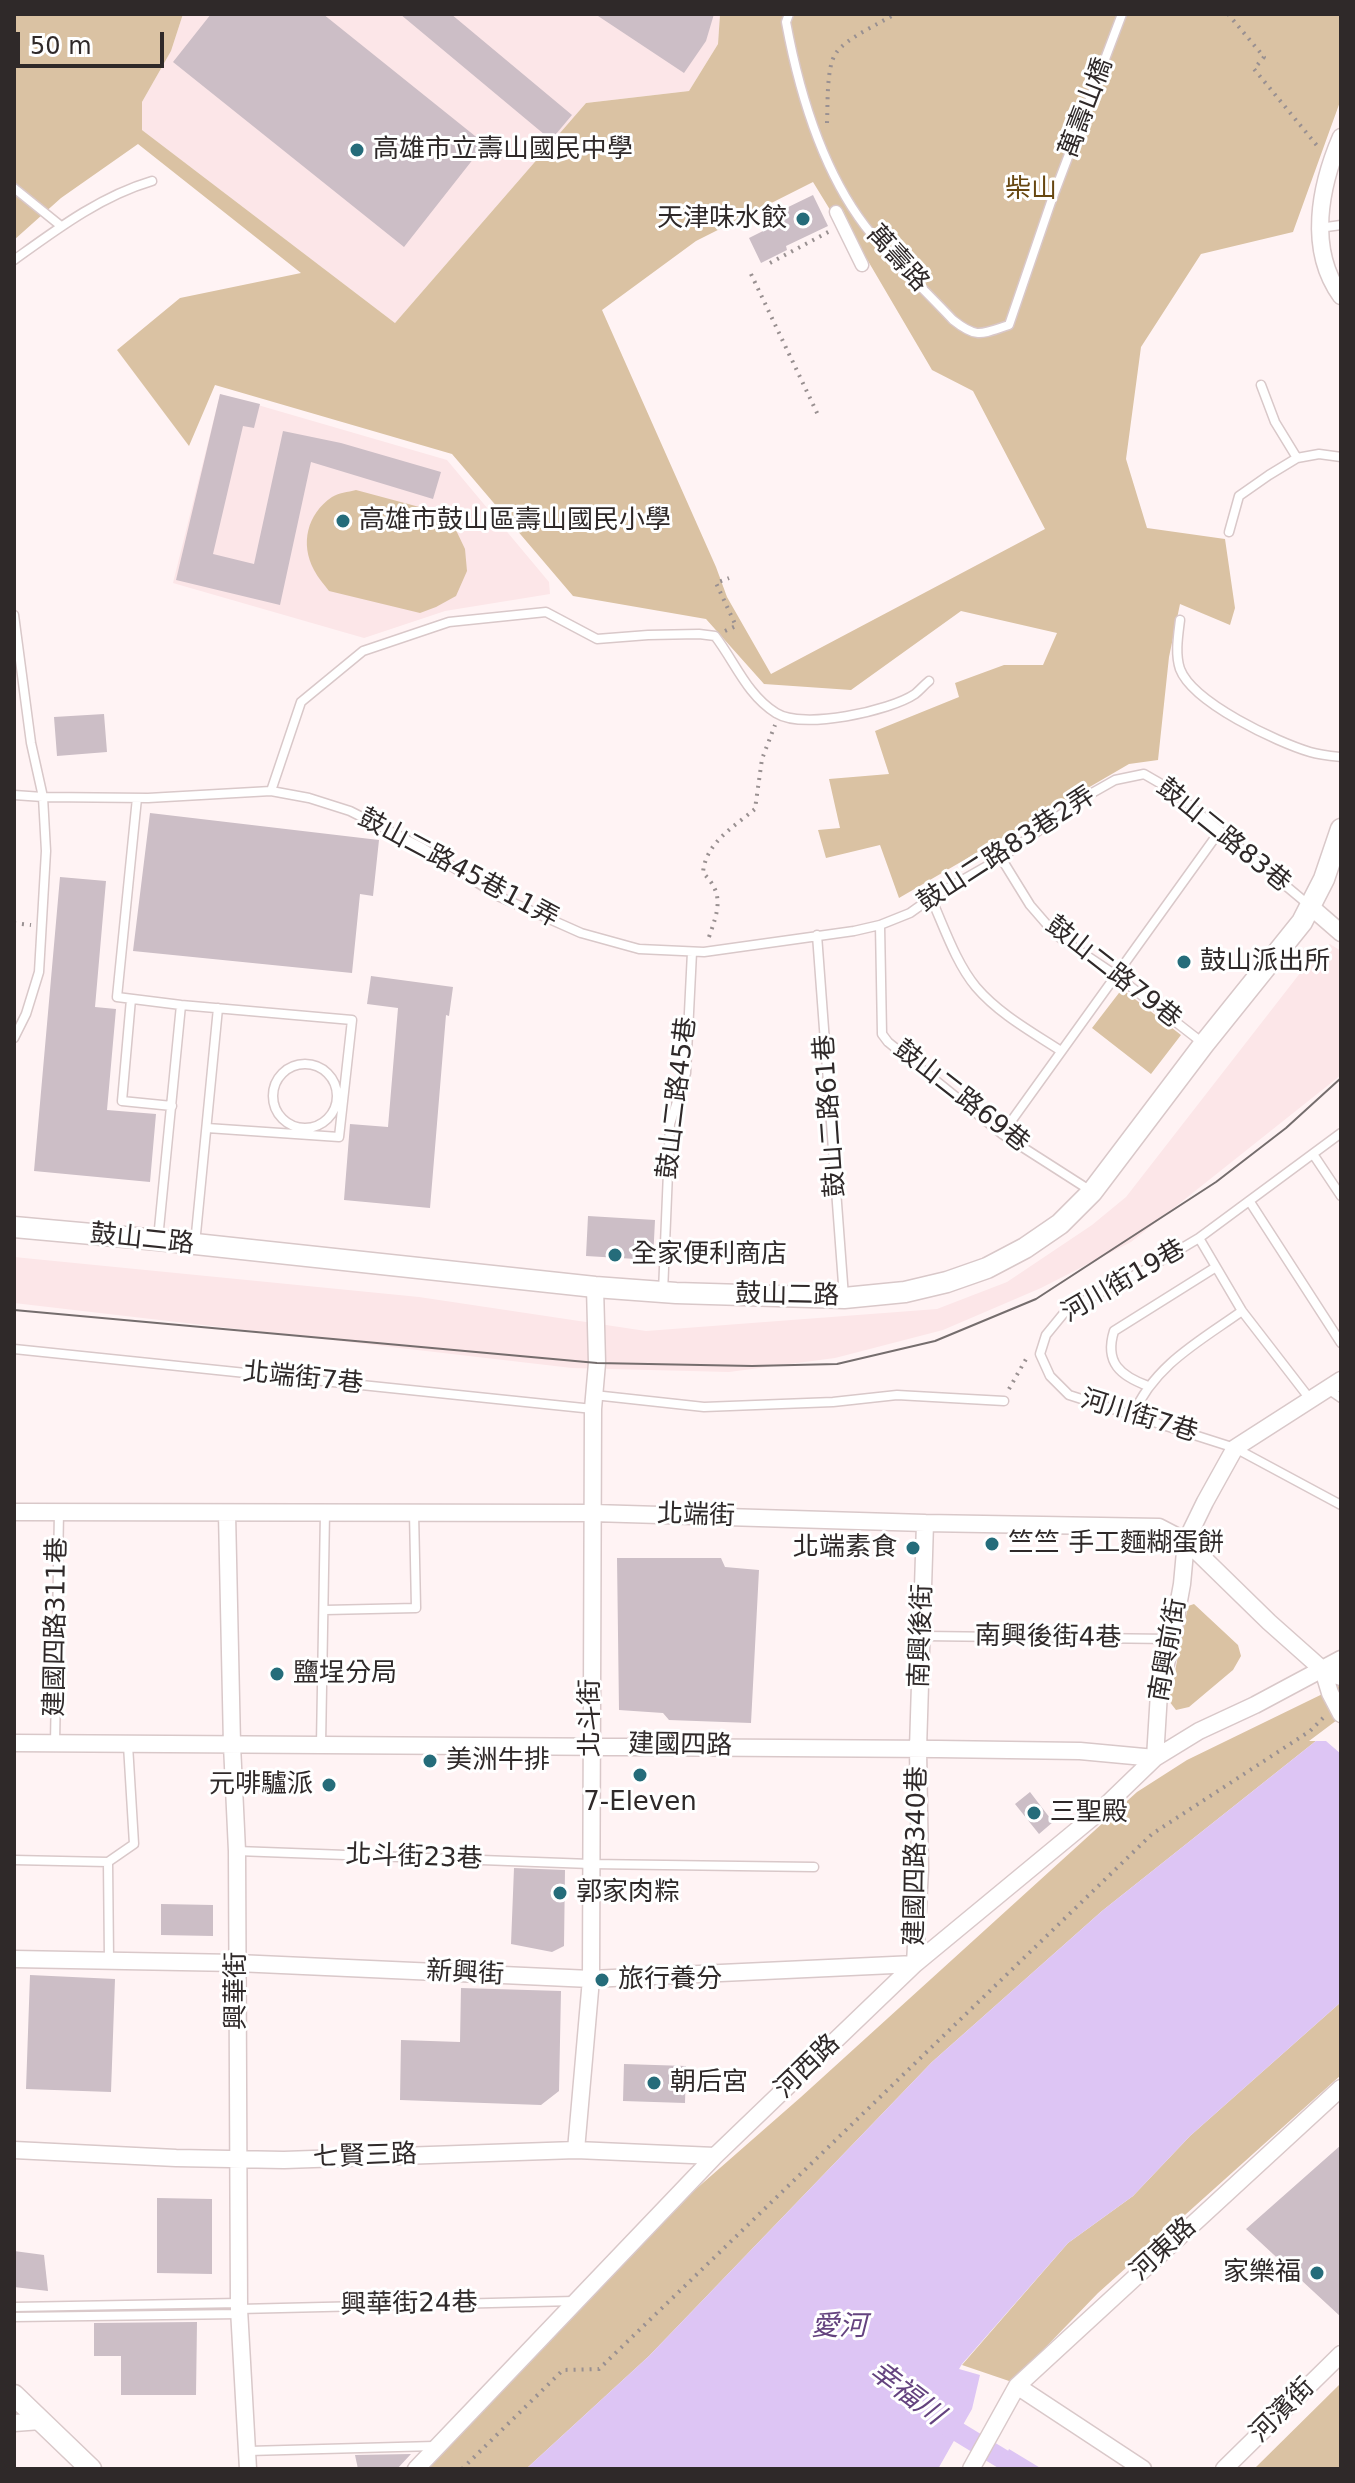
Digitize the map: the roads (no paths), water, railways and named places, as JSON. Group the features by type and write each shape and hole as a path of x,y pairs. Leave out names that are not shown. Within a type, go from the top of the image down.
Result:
{"street":[{"path":"1341,137 1331,161 1319,228 1322,255 1341,296"},
{"path":"836,212 862,265"},
{"name":"鼓山二路","path":"14,1227 663,1292 844,1298 905,1292 947,1282 987,1268 1025,1248 1060,1224 1092,1192 1311,907 1341,829"},
{"path":"1311,907 1341,933"},
{"name":"北斗街","path":"576,2150 591,1979 593,1402 597,1363 595,1287"},
{"path":"1186,1541 1235,1448 1310,1400 1336,1389"},
{"name":"北端街","path":"14,1512 593,1513 1159,1527 1186,1541 1323,1670"},
{"name":"興華街","path":"227,1513 237,1851 240,2309 245,2463"},
{"name":"南興後街","path":"918,1749 925,1523"},
{"name":"南興前街","path":"1155,1758 1159,1693 1182,1584 1186,1541"},
{"path":"1155,1758 1199,1731 1341,1659"},
{"path":"1323,1670 1341,1677"},
{"path":"1323,1670 1339,1711"},
{"name":"建國四路","path":"14,1743 1080,1751 1155,1758"},
{"name":"建國四路340巷","path":"915,1964 920,1869 918,1749"},
{"name":"河西路","path":"416,2469 715,2156 915,1964 1099,1812 1155,1758"},
{"name":"新興街","path":"14,1959 237,1963 591,1979 915,1964"},
{"name":"河東路","path":"971,2469 1017,2386 1341,2088"},
{"name":"七賢三路","path":"14,2150 284,2160 576,2150 715,2156"},
{"name":"河濱街","path":"1224,2469 1341,2354"},
{"path":"1017,2386 1143,2469"},
{"path":"14,2395 91,2469"},
{"path":"14,2423 41,2421"}],"lane":[{"name":"萬壽路","path":"789,14 786,22 802,92 847,199 867,228 953,320 969,332 989,332 1009,325 1051,202"},
{"name":"萬壽山橋","path":"1051,202 1122,14"},
{"path":"14,260 61,226 125,189 152,181"},
{"path":"14,188 61,226"},
{"path":"1319,228 1341,225"},
{"path":"1261,385 1275,422 1297,458"},
{"path":"1229,532 1239,496 1297,458 1319,454 1341,457"},
{"path":"271,791 301,702 363,651 449,622 546,612 597,639 648,635 715,636 732,658 746,685 779,715 813,719 857,716 914,695 929,681"},
{"path":"14,615 18,690 43,797 46,851 39,972 26,1014 14,1038"},
{"path":"1180,620 1177,644 1181,671 1200,695 1258,732 1312,753 1341,757"},
{"name":"鼓山二路83巷","path":"1132,775 1144,774 1170,789 1311,907"},
{"name":"鼓山二路83巷2弄","path":"692,952 880,925 910,913 1001,858 1085,797 1115,780 1132,775"},
{"name":"鼓山二路45巷11弄","path":"14,795 137,798 271,791 309,798 350,811 423,848 500,897 581,933 639,949 692,952"},
{"path":"137,798 117,997 352,1020 338,1097 330,1117 313,1128 288,1134"},
{"path":"1002,1134 1219,832"},
{"name":"鼓山二路79巷","path":"1001,858 1030,905 1056,935 1117,976 1204,1044"},
{"path":"931,898 975,986 1004,1013 1061,1051"},
{"name":"鼓山二路69巷","path":"880,925 882,1034 888,1042 1002,1134 1092,1192"},
{"name":"鼓山二路61巷","path":"817,935 844,1298"},
{"name":"鼓山二路45巷","path":"663,1292 670,1124 686,1073 692,952"},
{"path":"131,999 122,1101 172,1106"},
{"path":"158,1240 181,1005"},
{"path":"195,1245 218,1008"},
{"path":"207,1128 339,1137 340,1086 323,1068 302,1063 282,1073 275,1082 273,1093 277,1113 302,1129"},
{"path":"313,1128 322,1136"},
{"path":"1199,1238 1341,1133"},
{"path":"1313,1154 1341,1196"},
{"path":"1250,1202 1341,1343"},
{"name":"河川街19巷","path":"1050,1376 1040,1354 1046,1335 1064,1313 1199,1238 1242,1311 1310,1400"},
{"path":"1148,1386 1128,1379 1116,1365 1109,1345 1114,1331 1216,1267"},
{"path":"1133,1415 1141,1395 1179,1353 1242,1311"},
{"name":"北端街7巷","path":"14,1349 593,1402 704,1407 833,1402 897,1395 1004,1401"},
{"name":"河川街7巷","path":"1050,1376 1069,1395 1235,1448 1341,1505"},
{"name":"建國四路311巷","path":"55,1744 59,1510"},
{"path":"321,1745 325,1512"},
{"path":"325,1610 416,1608 414,1512"},
{"name":"南興後街4巷","path":"923,1636 1172,1639"},
{"path":"14,1860 108,1862 134,1844 128,1745"},
{"name":"北斗街23巷","path":"237,1851 590,1864"},
{"path":"108,1862 109,1961"},
{"path":"590,1864 814,1867"},
{"name":"興華街24巷","path":"240,2309 578,2301"},
{"path":"14,2307 240,2309"},
{"path":"14,2317 240,2309"},
{"path":"245,2463 439,2446"}],"water":[{"name":"愛河","path":"1341,1721 1341,2002 1190,2136 1133,2196 1068,2243 962,2364 959,2369 980,2375 972,2409 938,2469 526,2469 649,2356 932,2062 1102,1911"},
{"name":"幸福川","path":"1009,2449 1042,2469 999,2469"}],"waterway":[{"name":"幸福川","path":"937,2419 1019,2469"}],"tram line":[{"path":"14,1310 597,1363 837,1364 935,1341 1036,1299 1216,1182 1286,1128 1341,1078"}],"place":[{"name":"高雄市立壽山國民中學","path":"357,150"},
{"name":"天津味水餃","path":"803,219"},
{"name":"高雄市鼓山區壽山國民小學","path":"343,521"},
{"name":"鼓山派出所","path":"1184,962"},
{"name":"全家便利商店","path":"615,1255"},
{"name":"竺竺 手工麵糊蛋餅","path":"992,1544"},
{"name":"北端素食","path":"913,1548"},
{"name":"鹽埕分局","path":"277,1674"},
{"name":"美洲牛排","path":"430,1761"},
{"name":"7-Eleven","path":"640,1775"},
{"name":"元啡驢派","path":"329,1785"},
{"name":"三聖殿","path":"1034,1813"},
{"name":"郭家肉粽","path":"560,1893"},
{"name":"旅行養分","path":"602,1980"},
{"name":"朝后宮","path":"654,2083"},
{"name":"家樂福","path":"1317,2273"}],"park label":[{"name":"柴山","path":"1031,190"}]}
